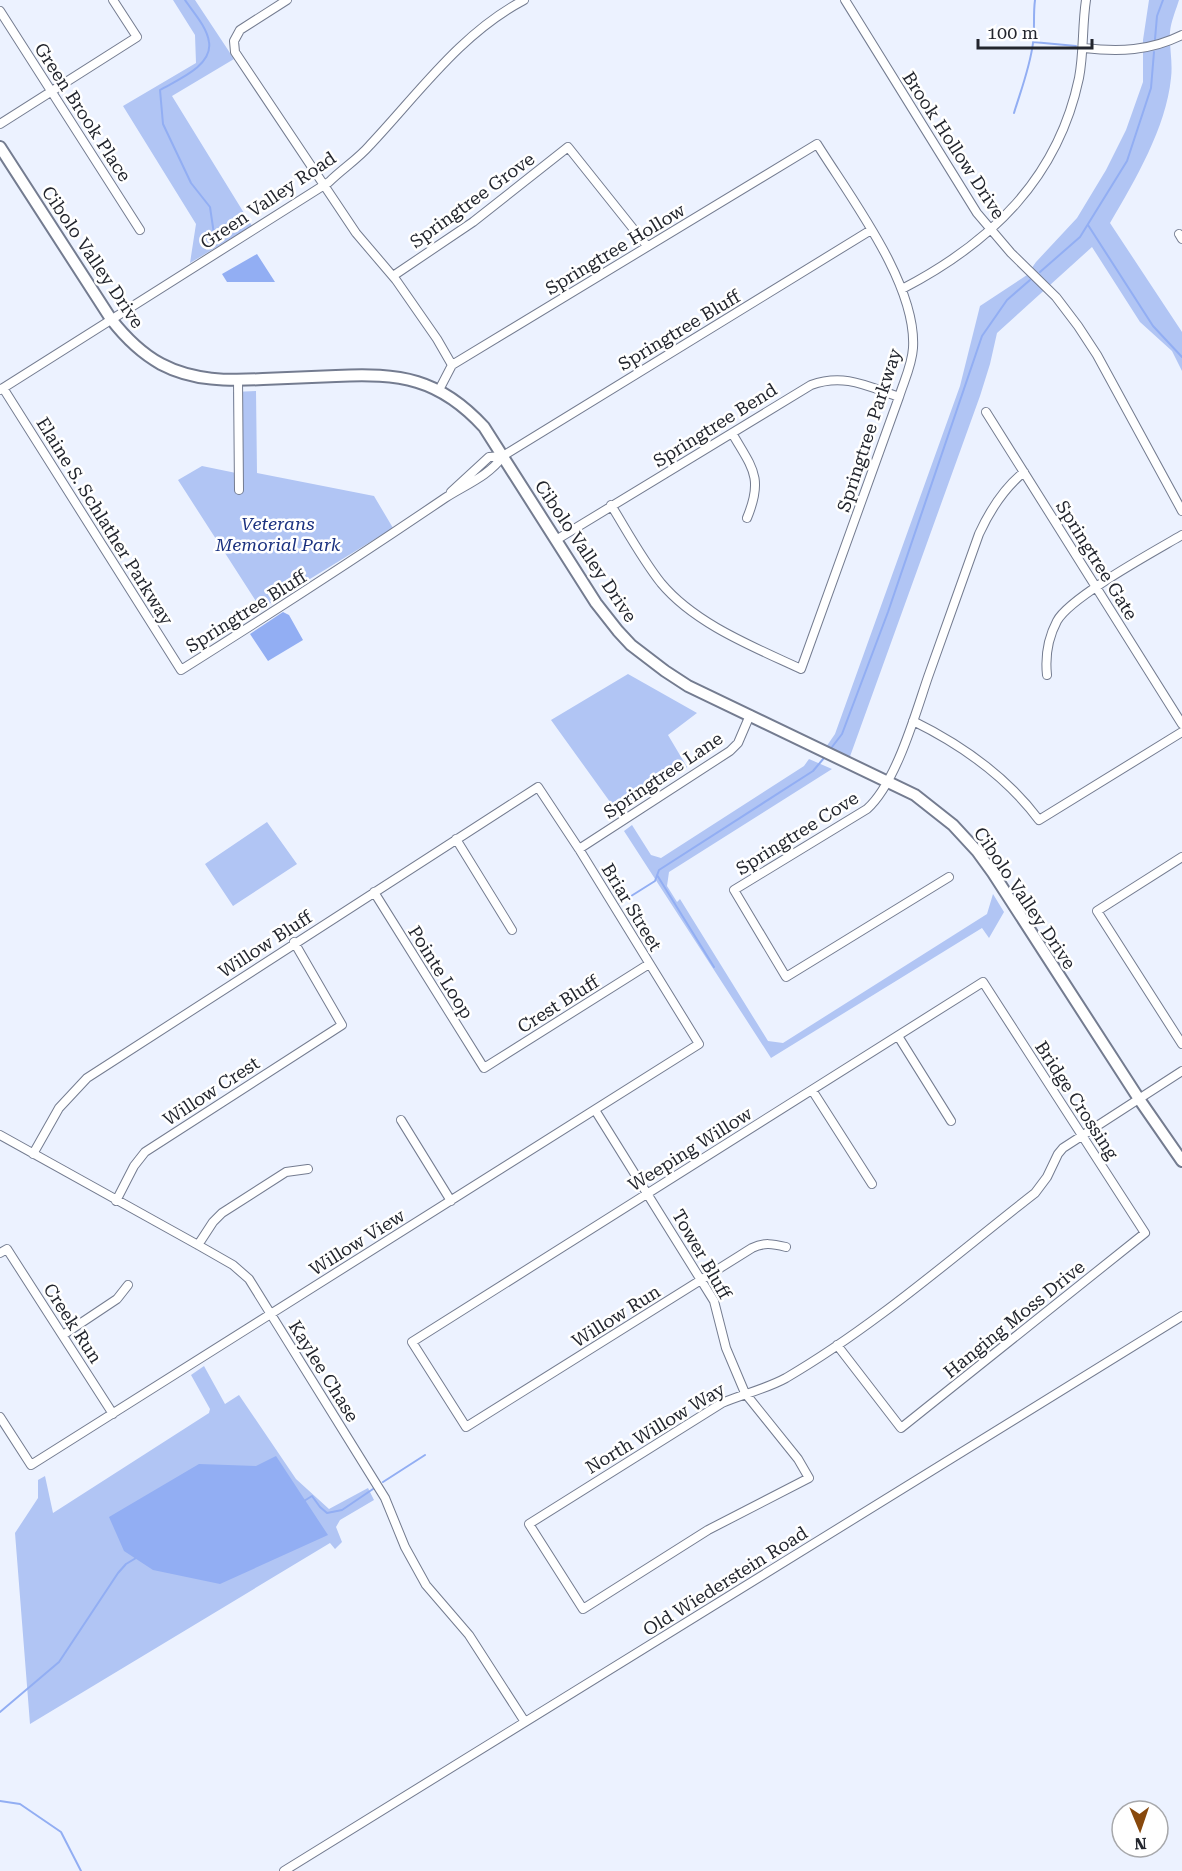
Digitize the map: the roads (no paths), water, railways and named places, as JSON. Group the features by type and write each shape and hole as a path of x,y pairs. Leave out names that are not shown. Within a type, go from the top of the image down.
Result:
{"main road":[{"name":"Cibolo Valley Drive","path":"0,147 111,319 126,337 161,364 194,376 238,380 392,375 439,390 473,415 484,427 596,603 632,645 664,671 688,686 915,795 953,825 977,851 1182,1161"}],"street":[{"path":"0,124 137,37 113,0"},
{"path":"287,0 240,30 236,35 234,47 252,79 356,233 393,276 437,339 452,365 439,390"},
{"name":"Green Valley Road","path":"2,389 324,185 369,147 433,72 471,36 524,0"},
{"name":"Brook Hollow Drive","path":"845,0 964,194 991,230 1056,297 1078,326 1097,355 1182,511"},
{"path":"902,289 934,271 991,230 1026,194 1051,155 1074,101 1084,48 1086,0"},
{"name":"Green Brook Place","path":"0,10 140,230"},
{"path":"1084,48 1132,51 1182,35"},
{"name":"Springtree Parkway","path":"612,505 661,582 684,605 715,626 801,669 899,397 913,351 910,315 902,289 871,230 817,144"},
{"name":"Springtree Hollow","path":"452,365 817,144"},
{"name":"Springtree Grove","path":"393,276 473,222 568,147 647,246"},
{"name":"Springtree Bluff","path":"181,670 401,530 447,497 489,458 503,456 871,230"},
{"name":"Springtree Bend","path":"556,540 795,393 826,379 850,380 899,397"},
{"path":"238,380 239,490"},
{"name":"Elaine S. Schlather Parkway","path":"2,389 181,670"},
{"name":"Springtree Gate","path":"986,412 1182,724"},
{"path":"732,433 752,467 756,482 755,499 747,518"},
{"name":"Springtree Cove","path":"949,877 786,977 734,890 867,809 878,799 913,721 987,516 999,497 1024,472"},
{"path":"1047,675 1045,657 1057,620 1066,609 1097,587 1182,535"},
{"name":"Springtree Lane","path":"579,849 730,751 738,743 750,715"},
{"path":"913,721 941,734 981,762 1009,786 1038,820 1182,732"},
{"name":"Briar Street","path":"538,787 579,849 699,1044"},
{"name":"Willow Bluff","path":"33,1154 59,1108 87,1078 294,942 538,787"},
{"path":"456,839 512,930"},
{"path":"1182,856 1097,911 1182,1044"},
{"name":"Pointe Loop","path":"374,892 484,1068"},
{"name":"Willow Crest","path":"116,1200 134,1166 145,1152 342,1025 294,942"},
{"name":"Crest Bluff","path":"484,1068 649,964"},
{"name":"Weeping Willow","path":"466,1427 412,1342 983,982"},
{"name":"Bridge Crossing","path":"983,982 1145,1233"},
{"path":"898,1036 951,1121"},
{"name":"Willow View","path":"0,1417 31,1465 699,1044"},
{"name":"North Willow Way","path":"809,1478 708,1530 583,1610 529,1524 722,1403 783,1379 837,1345 1035,1193 1047,1177 1058,1154 1082,1135 1182,1071"},
{"path":"812,1090 872,1184"},
{"name":"Tower Bluff","path":"595,1110 714,1301 726,1348 745,1393 798,1459 809,1478"},
{"path":"401,1120 451,1201"},
{"name":"Kaylee Chase","path":"0,1135 241,1271 271,1314 385,1498 405,1547 426,1585 470,1635 525,1722"},
{"path":"198,1245 222,1213 286,1172 308,1168"},
{"name":"Hanging Moss Drive","path":"837,1345 901,1428 1145,1233"},
{"name":"Willow Run","path":"466,1427 760,1244 770,1243 786,1247"},
{"name":"Creek Run","path":"3,1251 63,1335 113,1414"},
{"path":"63,1335 117,1299 128,1285"},
{"name":"Old Wiederstein Road","path":"284,1871 1182,1316"}],"waterway":[{"path":"185,0 206,31 209,51 200,65 160,90 163,124 191,183 210,207 215,241"},
{"path":"1014,113 1032,52 1035,0"},
{"path":"1155,39 1157,16 1163,0"},
{"path":"1033,42 1076,46"},
{"path":"1040,272 1080,237 1127,161 1151,88 1154,52"},
{"path":"1088,225 1153,326 1182,357"},
{"path":"832,747 842,734 888,612 982,336 1007,300 1030,280"},
{"path":"620,903 655,881 659,870 813,771 824,758"},
{"path":"657,875 714,967"},
{"path":"383,1482 425,1455"},
{"path":"304,1501 312,1496 327,1513 342,1510 373,1489"},
{"path":"0,1712 59,1662 118,1573 136,1558"},
{"path":"0,1801 20,1804 61,1832 81,1871"}],"park label":[{"name":"Veterans Memorial Park","path":"278,533"}]}
